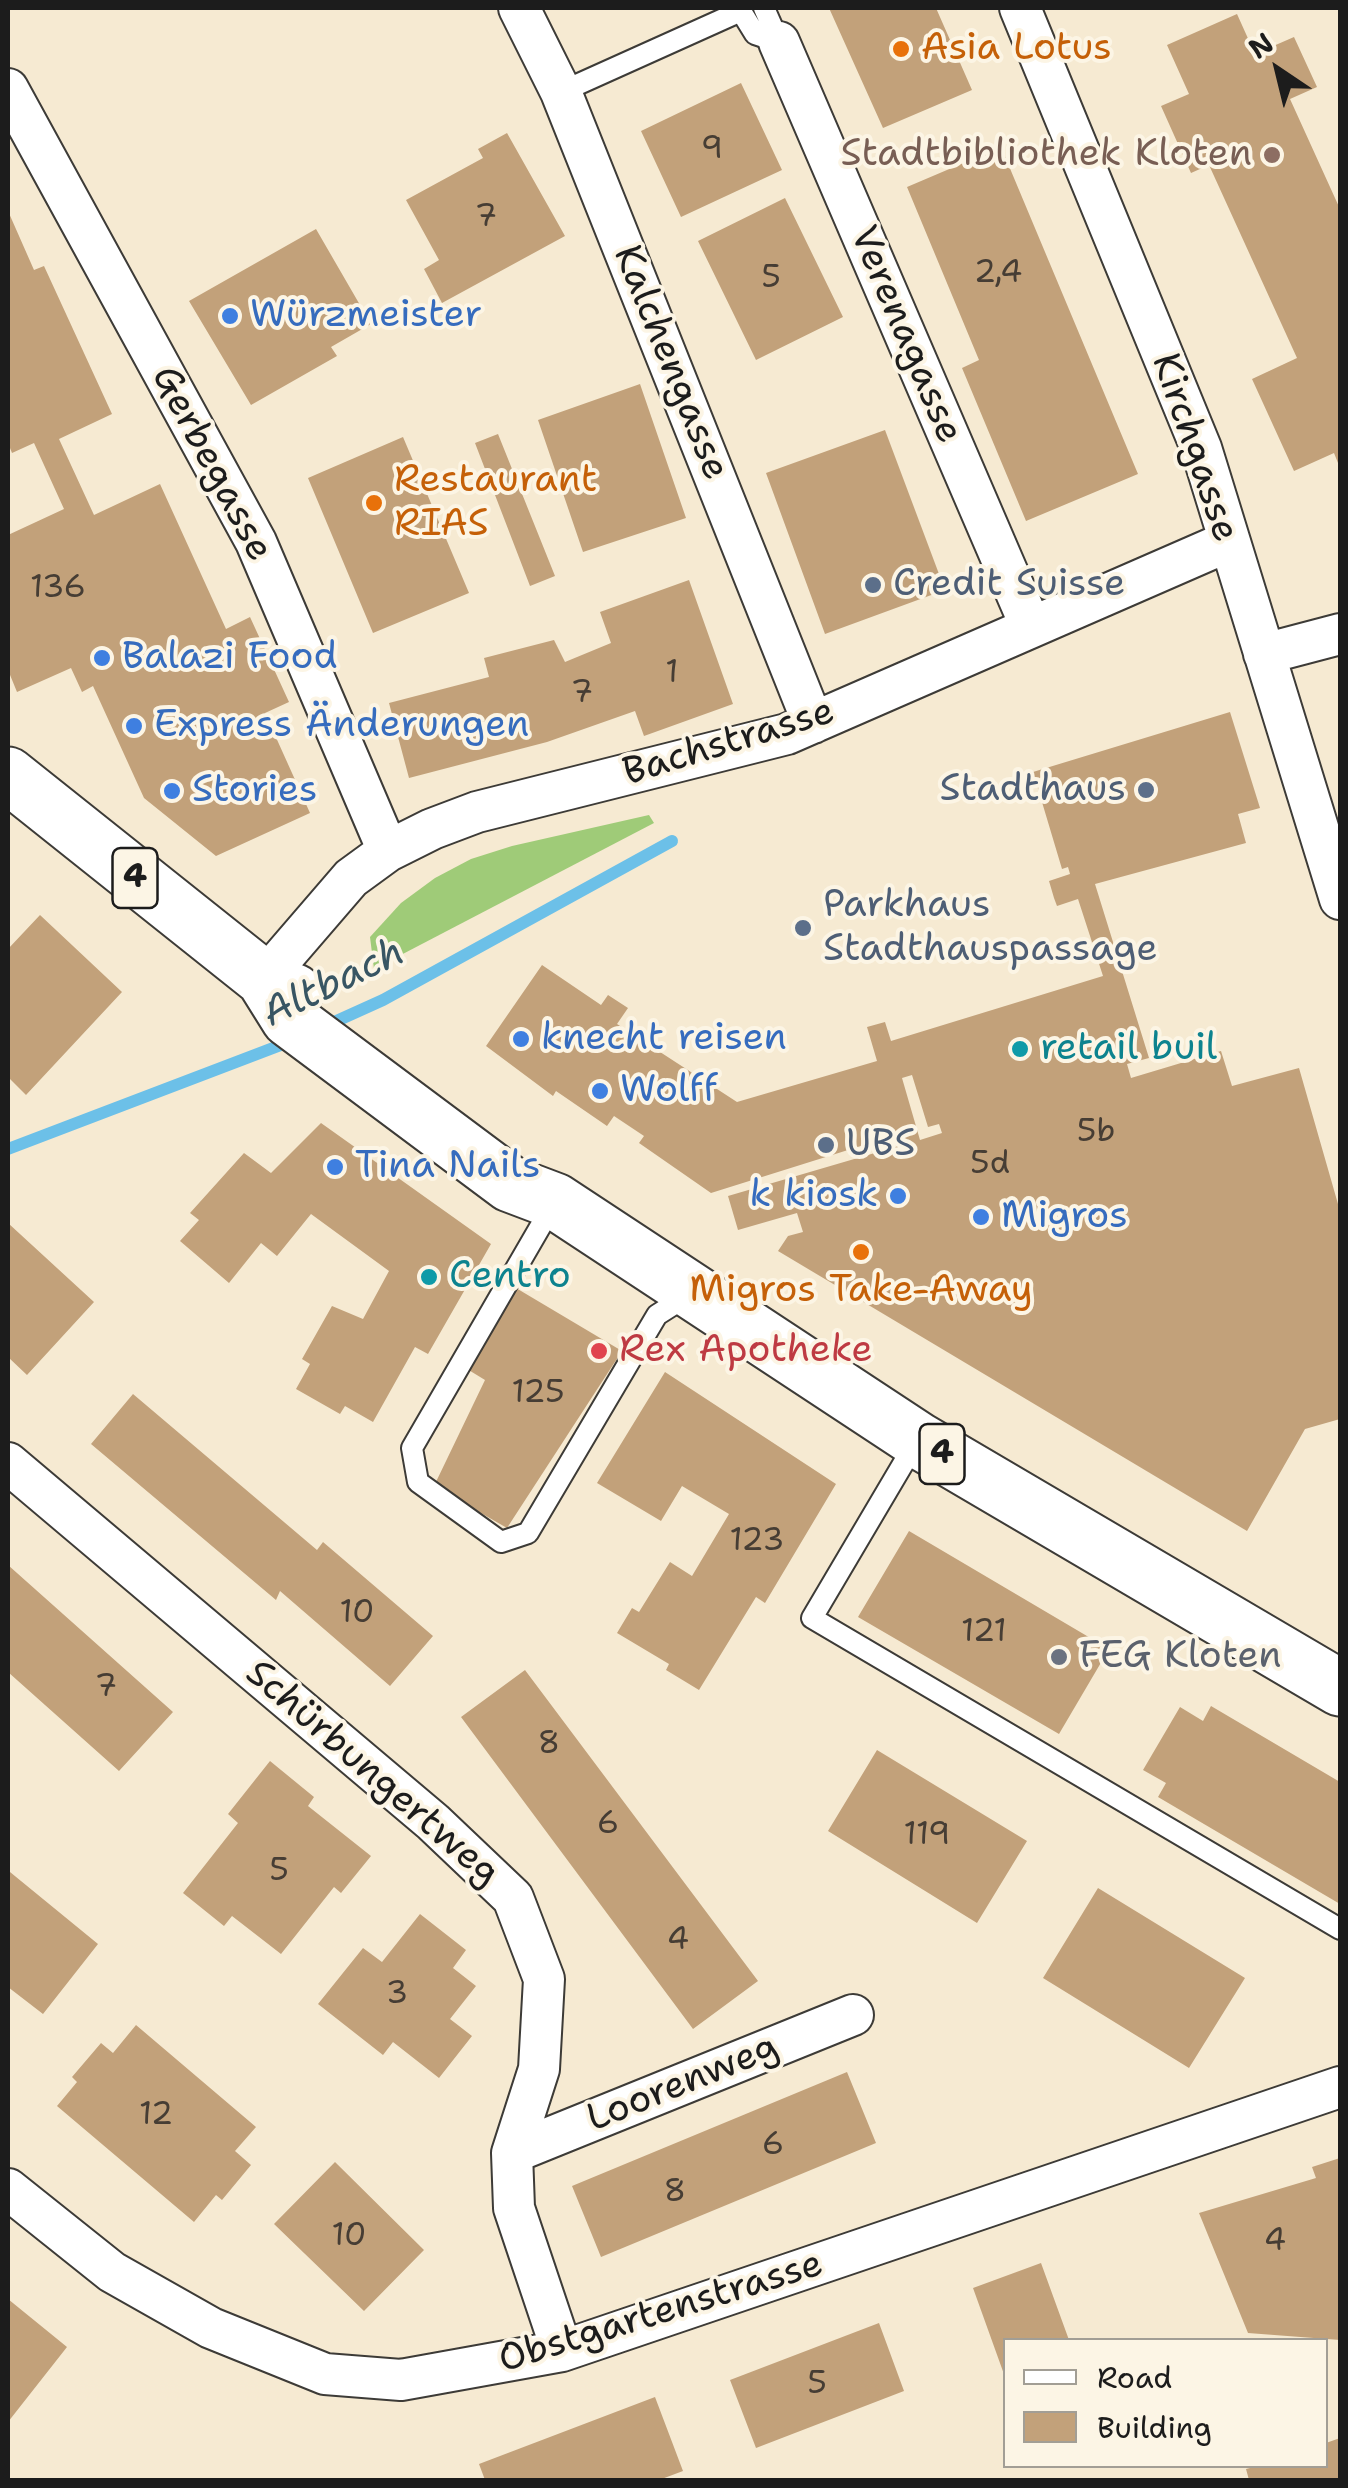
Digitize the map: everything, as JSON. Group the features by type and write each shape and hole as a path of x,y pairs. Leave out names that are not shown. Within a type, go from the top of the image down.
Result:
{"main road":[{"name":"4","path":"8,775 308,1014 510,1184 555,1201 918,1440 1340,1688"}],"street":[{"name":"Kalchengasse","path":"519,8 561,92 813,722"},
{"name":"Kirchgasse","path":"1020,8 1201,448 1340,899"},
{"name":"Verenagasse","path":"772,25 1031,628"},
{"name":"Gerbegasse","path":"8,89 256,542 388,850"},
{"name":"Bachstrasse","path":"308,1014 351,878 388,850 477,812 725,751 813,722 1227,542"},
{"path":"1264,654 1340,634"},
{"name":"Schürbungertweg","path":"8,1463 433,1822 513,1898 544,1980 539,2069 512,2153 514,2208 562,2352"},
{"name":"Loorenweg","path":"512,2153 853,2015"},
{"name":"Obstgartenstrasse","path":"8,2190 112,2272 212,2328 324,2374 401,2380 562,2352 1340,2087"}],"lane":[{"path":"561,92 740,10 755,34 772,25"},
{"path":"555,1201 412,1448 418,1482 501,1542 528,1532 657,1315 692,1292"},
{"path":"918,1440 812,1618 1340,1929"}],"green space":[{"path":"649,815 654,823 374,969 370,937 401,903 435,878 471,859 512,846"}],"building":[{"name":"Asia Lotus","path":"829,8 936,8 972,90 883,128"},
{"path":"1237,14 1255,54 1294,37 1317,87 1290,99 1340,209 1340,468 1334,453 1294,471 1252,379 1297,358 1209,165 1191,173 1161,106 1189,94 1167,45"},
{"path":"741,83 782,170 681,217 641,131"},
{"path":"507,133 565,236 442,303 424,269 439,260 406,200 483,158 478,149"},
{"path":"1001,147 1138,474 1026,521 962,368 979,360 907,187"},
{"path":"785,198 843,317 756,360 698,241"},
{"path":"8,211 34,270 44,266 112,414 59,439 94,515 160,484 226,629 250,617 289,702 265,713 310,813 216,856 144,798 93,686 82,692 71,668 17,692 8,670 8,535 64,509 34,443 12,453 8,443"},
{"path":"316,229 371,324 331,347 337,356 251,405 189,301"},
{"path":"640,384 686,518 583,552 538,420"},
{"path":"885,430 945,590 825,634 766,473"},
{"path":"498,434 555,576 530,586 475,443"},
{"path":"403,437 469,593 373,633 308,478"},
{"path":"689,580 733,704 644,736 635,711 547,742 409,778 389,703 489,677 484,658 554,640 565,662 611,643 600,612"},
{"path":"1230,712 1260,808 1238,814 1246,843 1095,884 1149,1058 1127,1064 1131,1078 1221,1051 1232,1086 1299,1068 1340,1211 1340,1419 1305,1429 1247,1531 778,1251 788,1236 803,1232 797,1213 738,1230 728,1196 902,1145 899,1134 711,1193 639,1143 644,1136 614,1116 607,1126 556,1091 553,1096 486,1046 542,965 601,1005 608,995 628,1008 617,1024 737,1102 877,1061 867,1027 885,1022 891,1041 1103,976 1078,899 1057,906 1054,898 1049,881 1070,874 1068,867 1062,869 1033,772","holes":["912,1075 928,1127 939,1124 942,1133 920,1140 902,1078"]},
{"path":"40,915 122,992 26,1095 8,1077 8,949"},
{"name":"Centro","path":"321,1123 491,1244 428,1354 415,1347 373,1422 345,1406 340,1414 296,1389 310,1364 302,1359 332,1306 363,1319 389,1271 311,1214 277,1256 261,1243 229,1283 180,1241 199,1220 190,1213 244,1153 271,1173"},
{"path":"8,1223 94,1302 27,1375 8,1357"},
{"path":"516,1288 622,1351 507,1528 434,1486 485,1380 467,1369"},
{"path":"665,1372 836,1484 765,1603 756,1597 699,1690 666,1670 669,1664 617,1633 632,1608 639,1612 670,1562 692,1576 729,1514 682,1486 661,1521 597,1483"},
{"path":"133,1394 317,1550 323,1542 433,1636 390,1686 280,1591 276,1600 91,1444"},
{"path":"909,1531 1109,1649 1059,1734 858,1617"},
{"path":"8,1565 173,1712 119,1771 8,1672"},
{"path":"525,1670 758,1981 693,2029 461,1717"},
{"path":"1211,1706 1340,1782 1340,1904 1158,1797 1166,1783 1143,1770 1180,1707 1203,1721"},
{"path":"877,1750 1027,1841 977,1923 828,1831"},
{"path":"270,1761 314,1797 308,1806 371,1856 341,1893 334,1887 281,1954 232,1916 224,1926 183,1893 238,1823 228,1814"},
{"path":"10,1872 98,1944 43,2014 8,1987"},
{"path":"1098,1888 1245,1978 1189,2068 1043,1978"},
{"path":"420,1914 466,1950 453,1968 476,1986 450,2019 472,2036 439,2078 393,2042 383,2055 318,2004 363,1948 382,1962"},
{"path":"136,2025 256,2127 235,2151 251,2165 222,2200 216,2195 194,2222 57,2106 77,2082 72,2077 101,2043 113,2053"},
{"path":"847,2072 876,2143 601,2257 572,2186"},
{"path":"1340,2158 1340,2340 1248,2333 1199,2213 1316,2178 1312,2167"},
{"path":"335,2162 424,2250 364,2311 274,2224"},
{"path":"1041,2263 1068,2338 1003,2338 1003,2371 973,2288"},
{"path":"8,2299 67,2347 8,2422"},
{"path":"879,2323 904,2391 756,2448 730,2380"},
{"path":"655,2397 683,2471 659,2480 485,2480 479,2464"},
{"path":"1340,2438 1340,2480 1249,2480 1246,2469 1250,2468 1328,2468 1328,2442"}],"waterway":[{"name":"Altbach","path":"321,1028 383,1000 672,841"},
{"name":"Altbach","path":"8,1149 294,1040"}],"place":[{"name":"Asia Lotus","path":"901,49"},
{"name":"Stadtbibliothek Kloten","path":"1272,155"},
{"name":"Würzmeister","path":"230,316"},
{"name":"Restaurant RIAS","path":"374,503"},
{"name":"Credit Suisse","path":"873,585"},
{"name":"Balazi Food","path":"102,658"},
{"name":"Express Änderungen","path":"134,726"},
{"name":"Stadthaus","path":"1146,790"},
{"name":"Stories","path":"172,791"},
{"name":"Parkhaus Stadthauspassage","path":"803,928"},
{"name":"knecht reisen","path":"521,1039"},
{"name":"retail buil","path":"1020,1049"},
{"name":"Wolff","path":"600,1091"},
{"name":"UBS","path":"826,1145"},
{"name":"Tina Nails","path":"335,1167"},
{"name":"k kiosk","path":"898,1196"},
{"name":"Migros","path":"981,1217"},
{"name":"Migros Take-Away","path":"861,1252"},
{"name":"Centro","path":"429,1277"},
{"name":"Rex Apotheke","path":"599,1351"},
{"name":"FEG Kloten","path":"1059,1657"}]}
